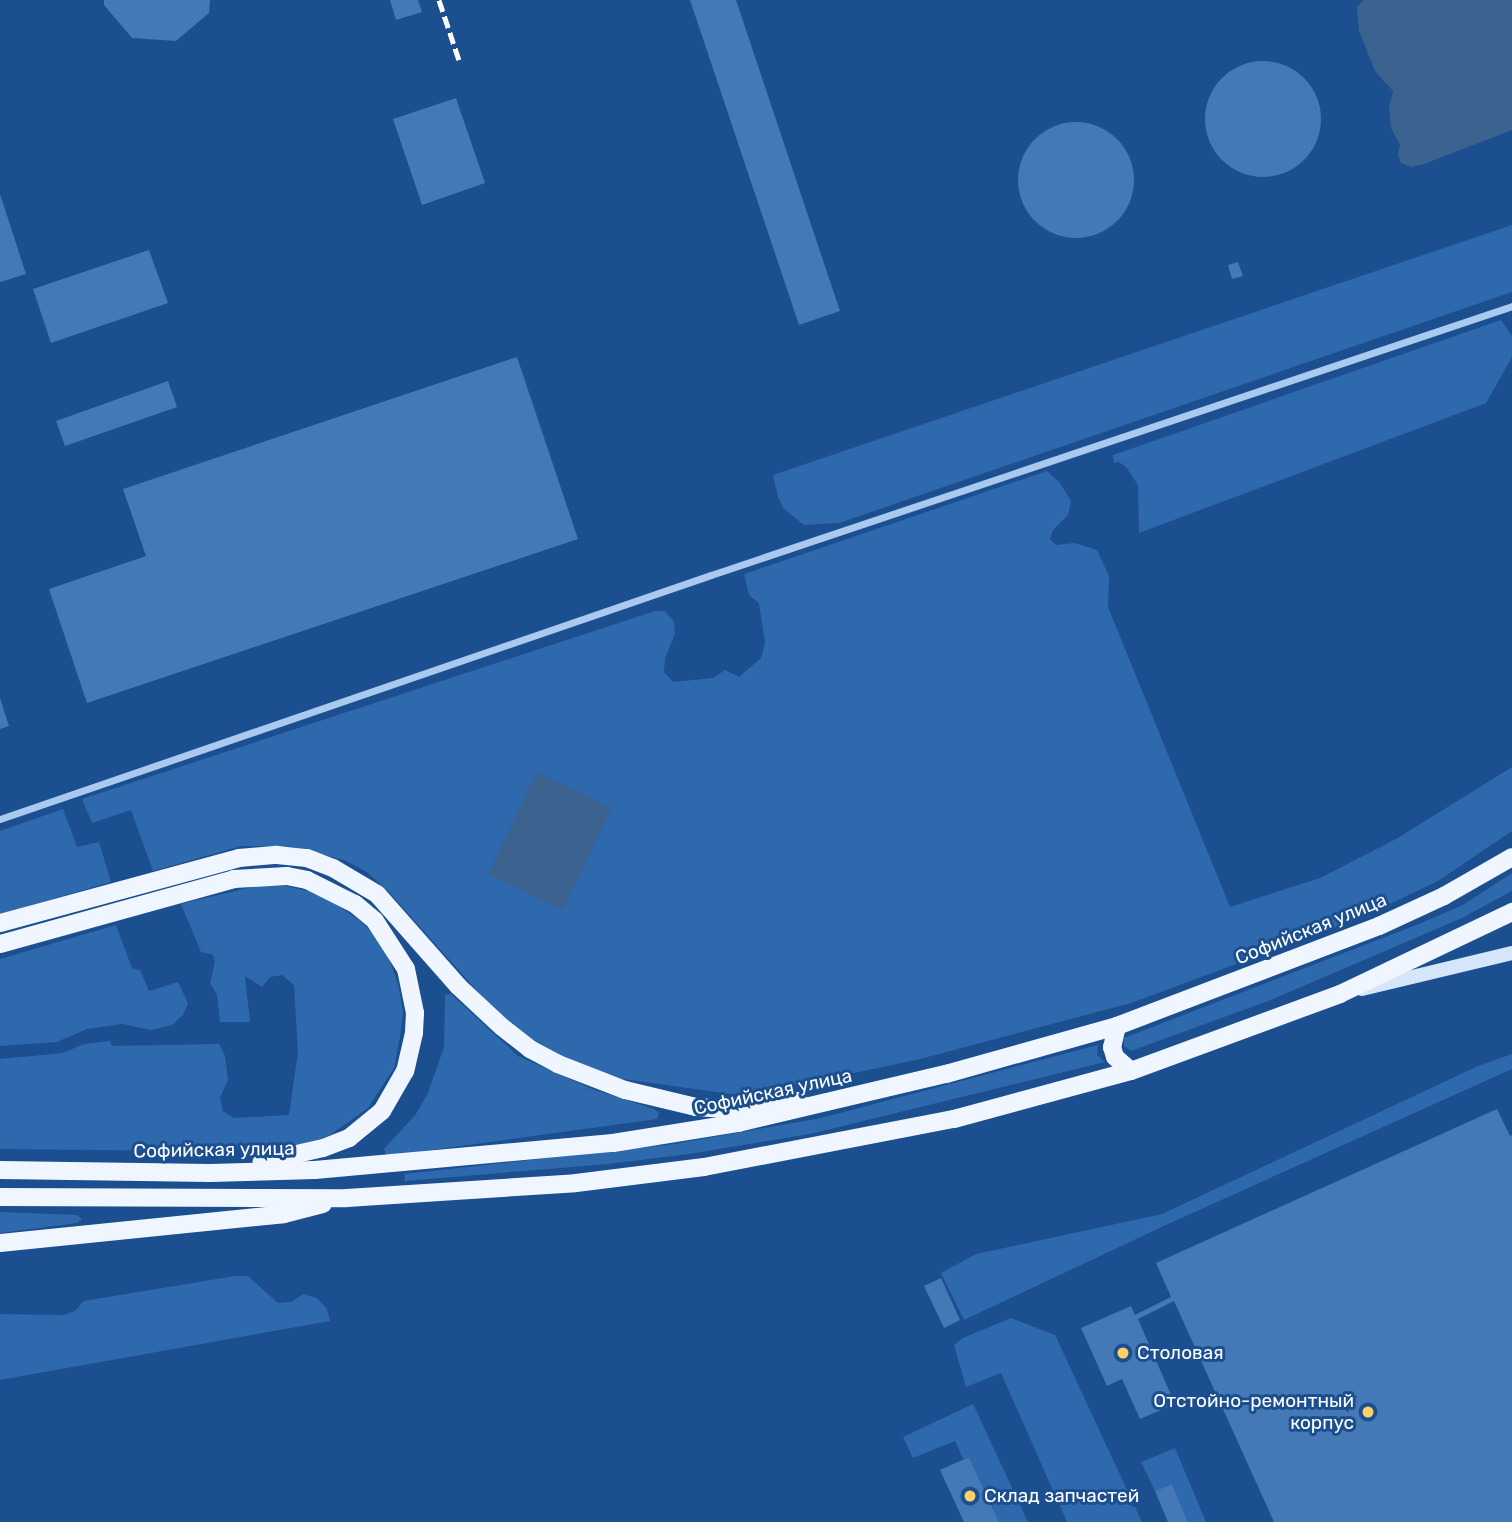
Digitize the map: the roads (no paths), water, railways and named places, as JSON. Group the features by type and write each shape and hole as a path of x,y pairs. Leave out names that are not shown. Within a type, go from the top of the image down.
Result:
{"main road":[{"path":"0,923 239,858 277,855 307,858 342,873 377,894 458,986 530,1049 558,1064 625,1090 696,1107 726,1109 781,1101 842,1101"},
{"name":"Софийская улица","path":"0,1170 210,1173 431,1162 613,1143 738,1123 842,1101 1117,1026 1379,926 1444,896 1512,857"},
{"path":"0,944 221,882 263,876 307,880 355,904 375,921 406,969 415,1013 409,1055 395,1092 382,1111 349,1138 286,1158 210,1173"},
{"path":"0,1197 347,1198 576,1183 704,1167 954,1119 1131,1071 1340,994 1512,912"},
{"path":"1117,1026 1112,1046 1115,1057 1131,1071"},
{"path":"0,1243 284,1214 347,1198"}],"street":[{"path":"0,819 711,575 1512,306"},
{"path":"1340,994 1512,953"}],"railway":[{"path":"439,0 459,60"}],"place":[{"name":"Столовая","path":"1123,1353"},
{"name":"Отстойно-ремонтный корпус","path":"1368,1412"},
{"name":"Склад запчастей","path":"970,1496"}]}
